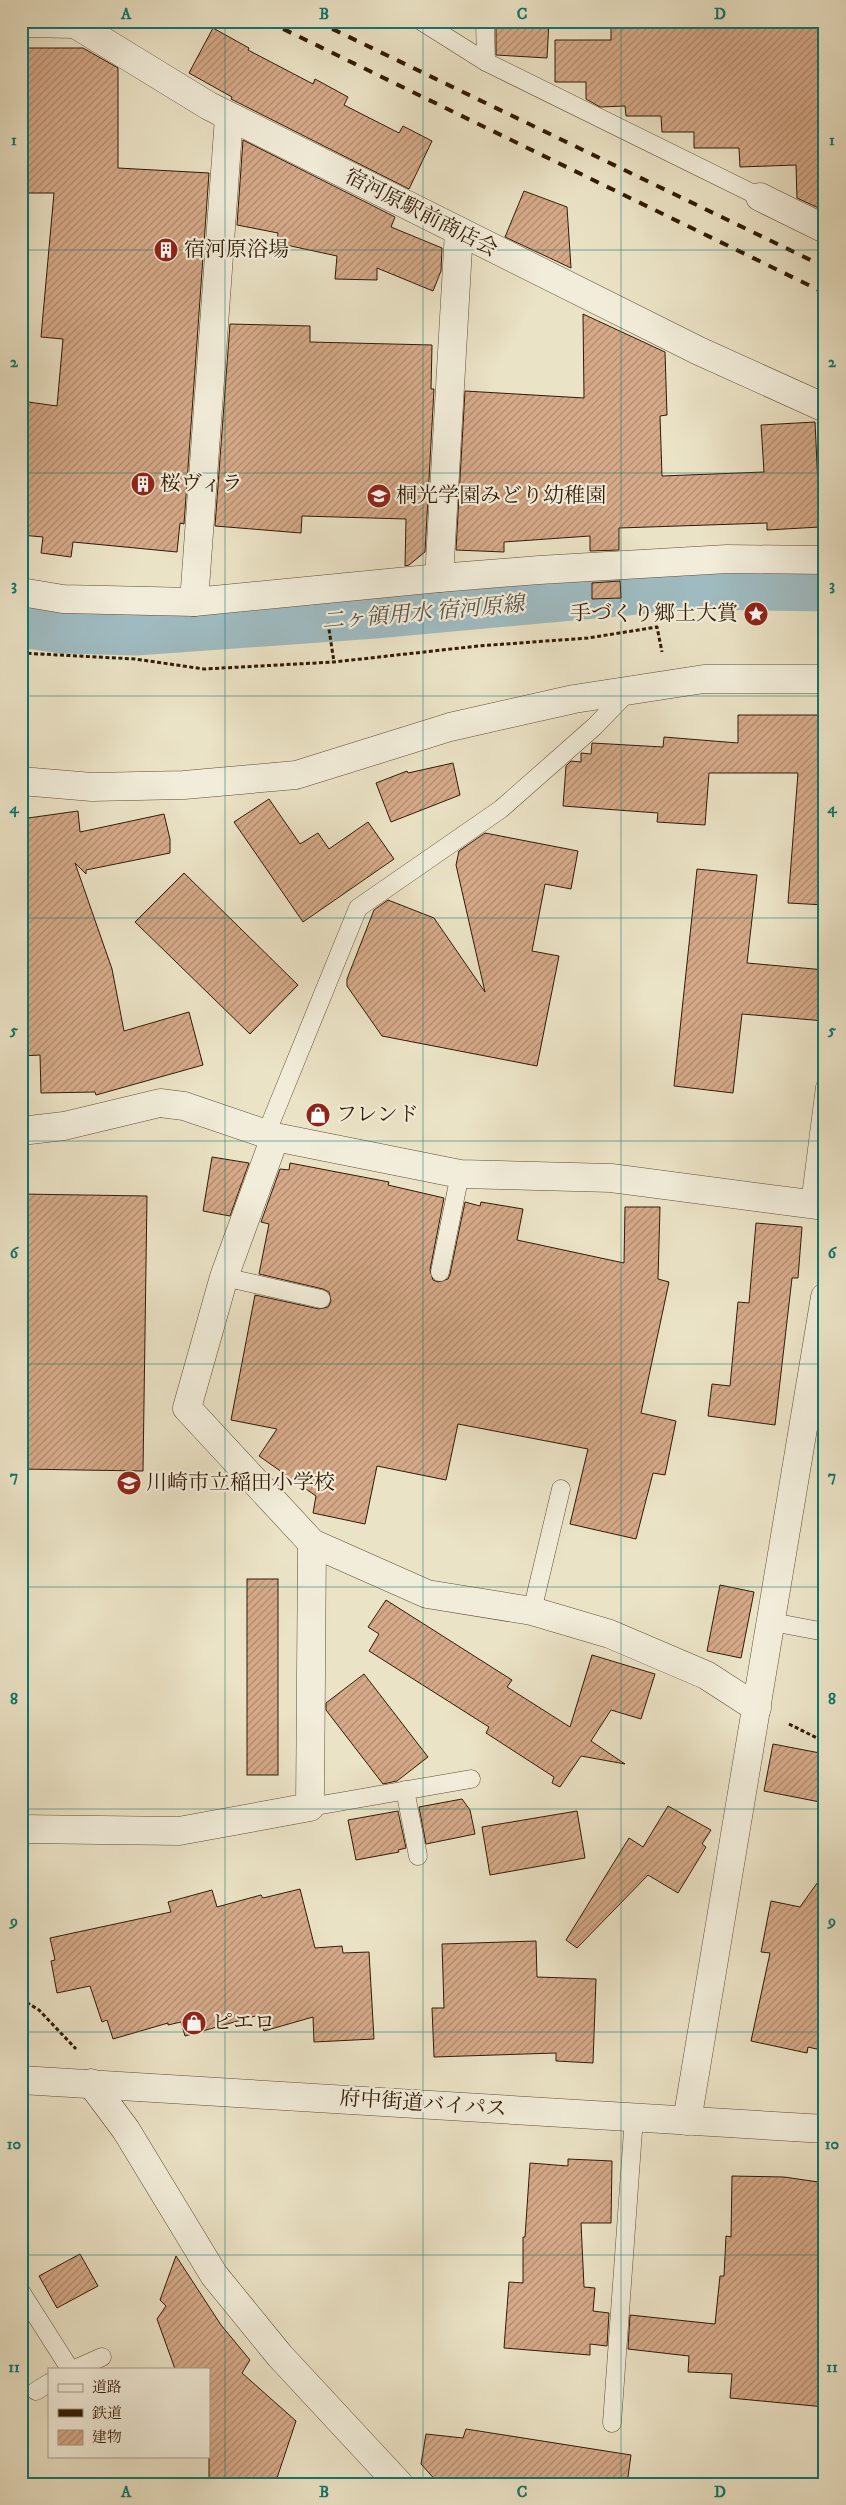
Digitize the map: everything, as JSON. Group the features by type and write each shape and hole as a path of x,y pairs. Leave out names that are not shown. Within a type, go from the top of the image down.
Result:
{"street":[{"name":"宿河原駅前商店会","path":"21,23 75,24 229,117 698,351 825,408"},
{"path":"194,602 229,117"},
{"path":"760,197 825,229"},
{"path":"438,578 459,231"},
{"path":"21,592 63,599 194,602 438,578 726,559 825,560"},
{"path":"21,781 92,787 165,785 296,775 450,727 574,699 704,678 825,679"},
{"path":"21,1131 64,1126 160,1103 184,1106 271,1135 460,1174 611,1178 817,1205"},
{"path":"271,1135 224,1277 187,1408 312,1543 427,1594 532,1611 610,1634 706,1675 757,1708"},
{"path":"687,2120 772,1622 817,1390 825,1298"},
{"path":"21,1829 179,1831 310,1807 312,1543"},
{"name":"府中街道バイパス","path":"21,2080 825,2129"},
{"path":"91,2083 126,2130 214,2274 280,2356 399,2484"}],"lane":[{"path":"421,21 486,62 760,197"},
{"path":"485,21 486,62"},
{"path":"271,1135 358,908 501,809 594,727 630,690"},
{"path":"817,1205 825,1087"},
{"path":"440,1272 460,1174"},
{"path":"224,1277 321,1299"},
{"path":"532,1611 561,1489"},
{"path":"772,1622 825,1632"},
{"path":"310,1807 471,1780"},
{"path":"405,1790 418,1856"},
{"path":"612,2423 634,2117"},
{"path":"21,2292 69,2368"},
{"path":"77,2368 102,2357"}],"path":[{"path":"328,621 334,662"},
{"path":"21,653 135,659 204,670 334,662 478,646 588,638 657,627 668,684"},
{"path":"21,1999 39,2010 76,2049"}],"building":[{"path":"496,21 549,21 547,58 496,55"},
{"path":"611,21 825,21 825,211 797,198 796,165 740,167 739,148 694,148 694,132 662,132 661,116 626,116 625,106 600,107 586,99 586,82 555,82 555,40 611,40"},
{"path":"213,28 249,48 248,50 313,84 315,79 348,97 344,105 399,133 403,126 432,141 409,189 231,99 232,97 189,73"},
{"path":"21,48 83,48 118,68 118,168 209,173 184,524 180,523 177,552 73,542 71,557 41,553 43,537 21,535 21,401 57,406 63,339 41,337 54,193 21,193"},
{"path":"243,140 395,217 391,227 442,248 441,271 433,291 377,268 377,280 335,279 337,256 277,243 278,233 237,225"},
{"path":"524,191 567,207 571,268 505,237"},
{"path":"583,314 665,352 667,415 660,416 662,476 764,472 761,425 815,422 820,527 767,530 767,523 619,528 619,550 590,551 590,536 504,542 504,552 456,550 465,391 584,398"},
{"path":"230,324 310,326 310,342 432,345 431,389 434,389 425,552 409,565 405,566 406,519 302,516 301,533 215,526"},
{"path":"620,581 621,598 592,599 592,583"},
{"path":"738,715 825,715 825,905 788,903 798,773 709,773 705,825 657,822 658,813 563,806 566,766 571,761 581,762 581,753 591,754 592,743 663,747 664,737 738,743"},
{"path":"453,763 460,795 391,822 376,783 407,771 408,773"},
{"path":"269,799 300,844 318,833 329,849 368,822 394,859 303,922 234,822"},
{"path":"78,811 80,832 164,814 170,839 170,853 86,870 86,874 75,863 112,969 124,1031 189,1012 203,1065 96,1095 95,1092 41,1093 40,1055 21,1056 21,819"},
{"path":"485,833 578,851 571,889 545,884 532,951 559,956 537,1066 382,1036 347,986 347,979 374,910 388,900 434,918 485,992 456,865 459,851"},
{"path":"697,869 757,875 747,963 825,970 825,1021 742,1014 733,1093 674,1086"},
{"path":"184,873 298,985 250,1034 135,922"},
{"path":"212,1157 249,1163 230,1216 203,1211"},
{"path":"290,1163 389,1182 388,1185 444,1198 430,1270 433,1280 438,1282 448,1279 450,1274 465,1202 480,1206 481,1202 523,1209 517,1240 624,1263 625,1207 660,1207 658,1279 669,1282 641,1413 676,1421 665,1475 653,1473 636,1539 570,1524 588,1449 458,1424 446,1480 377,1466 365,1524 313,1513 316,1496 259,1456 277,1429 231,1420 255,1295 319,1309 328,1307 331,1301 329,1292 323,1289 259,1274 269,1224 261,1222 280,1169 289,1170"},
{"path":"21,1194 147,1196 143,1471 21,1469"},
{"path":"756,1223 802,1227 798,1278 792,1278 775,1425 708,1416 712,1384 730,1386 738,1302 749,1303"},
{"path":"247,1579 278,1579 278,1775 247,1775"},
{"path":"720,1585 754,1592 741,1658 707,1651"},
{"path":"386,1600 512,1680 507,1687 570,1727 592,1655 655,1674 641,1719 611,1710 591,1741 625,1764 581,1756 560,1787 552,1783 554,1777 486,1733 489,1727 369,1651 379,1634 368,1627"},
{"path":"364,1674 428,1757 397,1781 383,1784 326,1710 326,1703"},
{"path":"773,1744 825,1754 825,1803 764,1791"},
{"path":"462,1799 470,1810 475,1834 426,1844 419,1807"},
{"path":"668,1806 711,1830 702,1844 706,1847 678,1893 648,1875 577,1948 566,1940 629,1838 643,1847"},
{"path":"398,1811 406,1848 398,1850 399,1852 356,1860 348,1820"},
{"path":"577,1811 585,1858 490,1875 482,1827"},
{"path":"825,1872 825,2051 808,2047 807,2053 751,2041 770,1953 761,1952 771,1901 800,1907"},
{"path":"300,1889 315,1948 342,1946 343,1953 369,1952 374,2039 314,2042 313,2017 264,2031 259,2015 185,2036 181,2022 168,2025 168,2023 113,2039 107,2020 102,2022 90,1986 57,1993 51,1961 55,1960 50,1938 171,1912 168,1902 212,1890 217,1907 261,1895 263,1898"},
{"path":"536,1941 537,1977 596,1979 593,2063 556,2061 556,2053 434,2057 432,2008 444,2008 442,1944"},
{"path":"568,2159 612,2161 611,2223 581,2223 584,2287 595,2288 593,2311 609,2313 607,2346 590,2344 590,2355 504,2348 509,2282 523,2283 523,2237 525,2237 530,2163 568,2166"},
{"path":"732,2176 784,2177 825,2183 825,2407 730,2398 732,2374 688,2372 689,2356 628,2349 630,2315 715,2324 720,2276 724,2276 726,2236 731,2237"},
{"path":"80,2254 98,2286 57,2308 39,2276"},
{"path":"176,2256 221,2325 250,2360 242,2373 296,2421 275,2484 209,2484 210,2368 175,2368 157,2319 166,2306 160,2300"},
{"path":"466,2429 631,2455 627,2484 439,2484 421,2464 426,2434 463,2438"}],"waterway":[{"name":"二ヶ領用水 宿河原線","path":"21,627 62,633 136,635 375,618 691,589 825,591"}],"railway":[{"path":"267,21 825,293"},
{"path":"316,21 825,267"}],"place":[{"name":"宿河原浴場","path":"166,250"},
{"name":"桜ヴィラ","path":"143,484"},
{"name":"桐光学園みどり幼稚園","path":"379,496"},
{"name":"手づくり郷土大賞","path":"756,614"},
{"name":"フレンド","path":"318,1115"},
{"name":"川崎市立稲田小学校","path":"129,1483"},
{"name":"ピエロ","path":"194,2023"}]}
